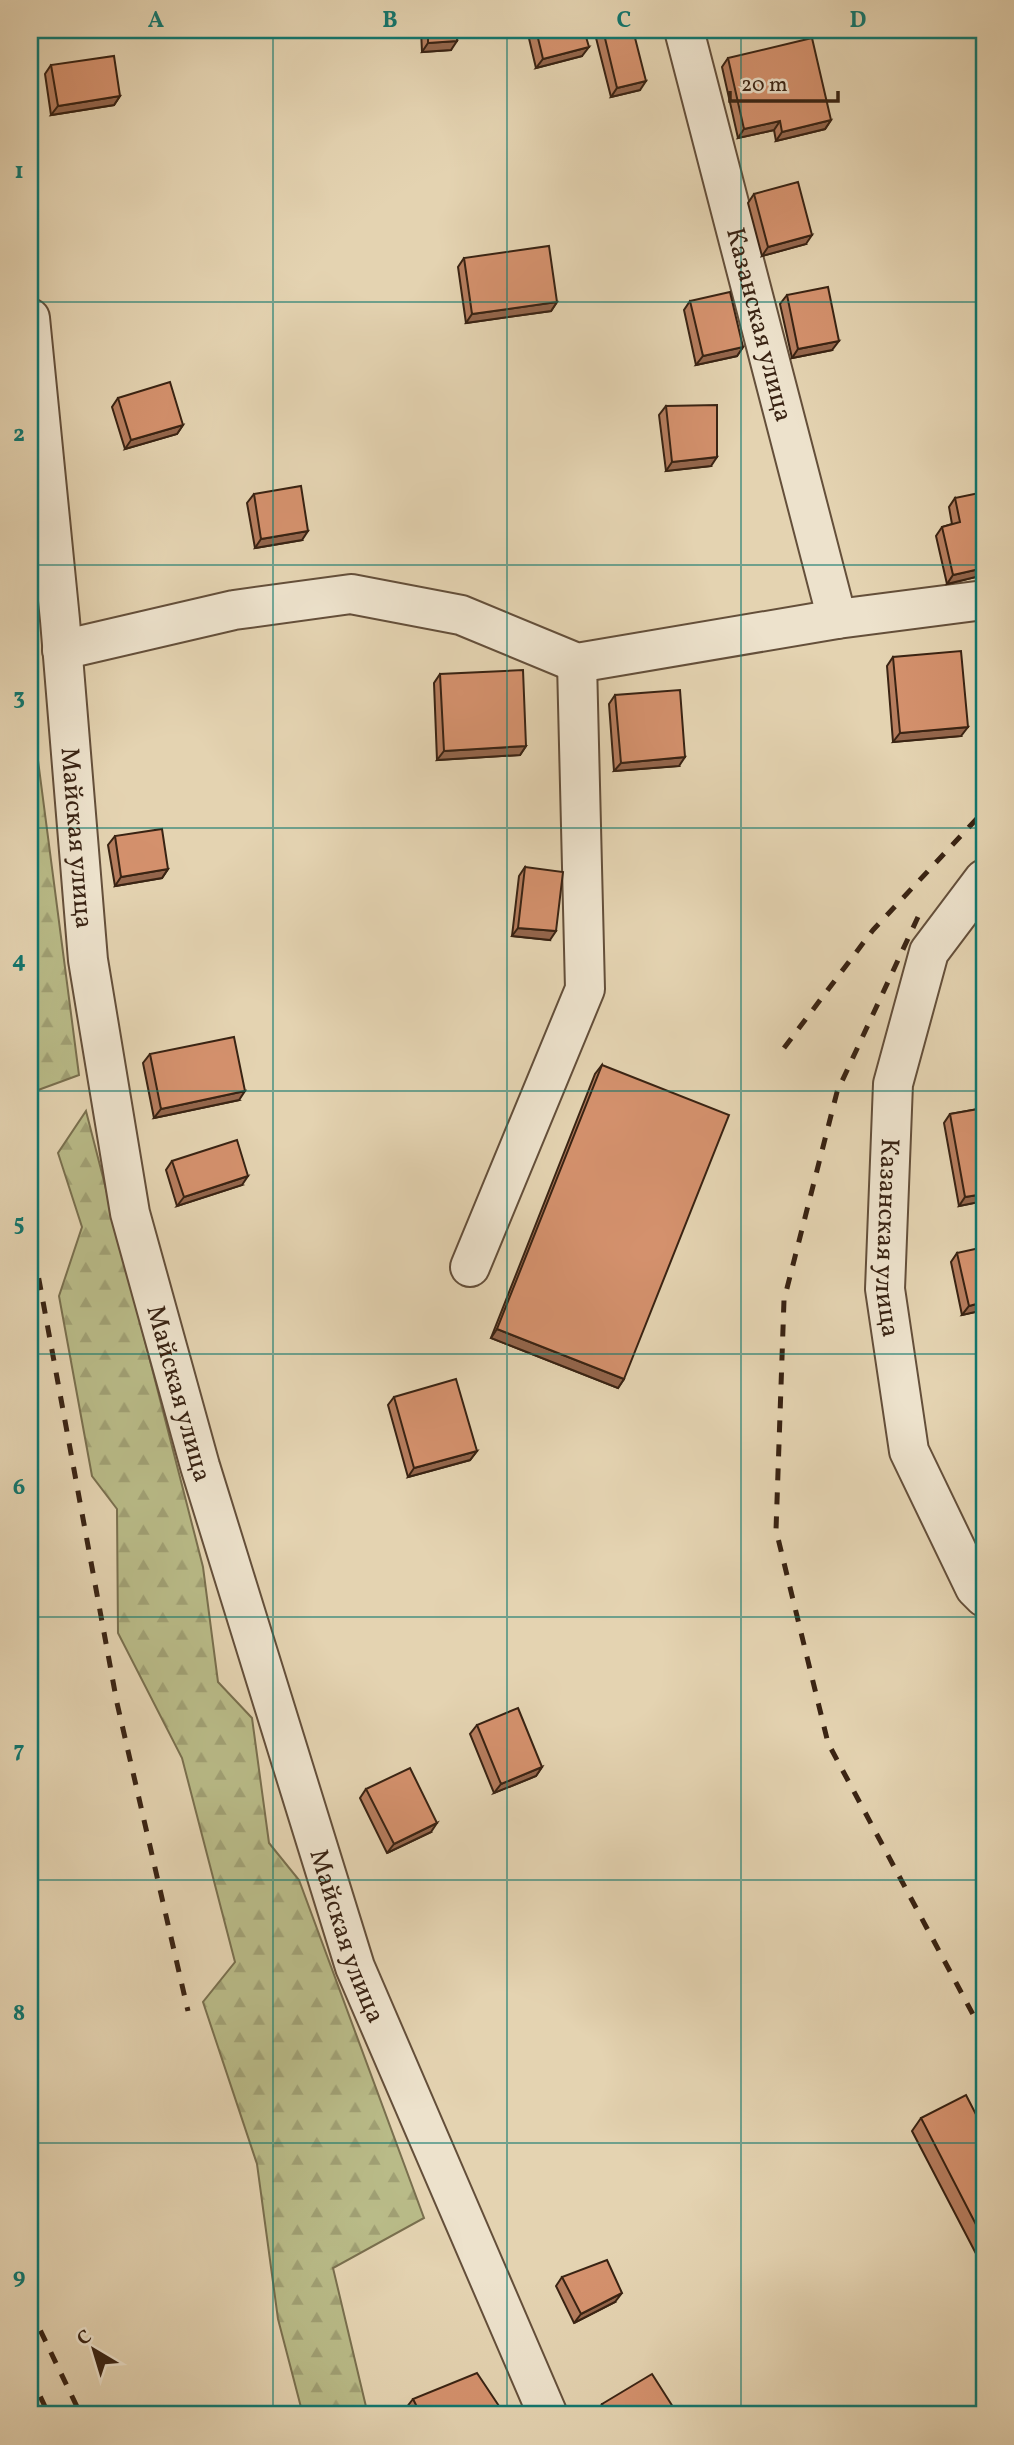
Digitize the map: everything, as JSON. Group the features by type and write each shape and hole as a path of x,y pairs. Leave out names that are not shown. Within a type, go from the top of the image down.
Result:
{"street":[{"name":"Казанская улица","path":"684,30 837,619"},
{"name":"Майская улица","path":"30,318 88,960 130,1213 200,1466 355,1967 548,2415"},
{"path":"62,650 234,610 351,594 461,615 577,663 837,619 984,600"},
{"path":"470,1267 585,989 577,663"},
{"name":"Казанская улица","path":"984,879 929,952 894,1084 885,1289 909,1451 975,1588 984,1597"}],"green space":[{"path":"30,699 79,1075 30,1093"},
{"path":"86,1111 203,1567 218,1682 252,1718 269,1843 299,1880 424,2218 333,2268 368,2415 303,2415 278,2319 257,2164 203,2002 235,1962 182,1758 118,1633 117,1509 92,1476 59,1296 82,1227 58,1153"}],"building":[{"path":"428,30 457,30 457,41 428,43"},
{"path":"536,30 584,30 589,47 543,59"},
{"path":"603,30 633,30 646,81 617,88"},
{"path":"812,38 831,120 782,132 780,121 744,129 728,58"},
{"path":"114,56 120,96 58,106 51,65"},
{"path":"798,182 812,235 768,247 754,194"},
{"path":"549,246 557,302 472,314 464,258"},
{"path":"828,287 839,341 798,349 787,295"},
{"path":"730,292 743,347 703,356 690,301"},
{"path":"170,382 183,425 131,440 118,398"},
{"path":"717,405 717,457 672,462 666,406"},
{"path":"301,486 308,531 261,539 254,494"},
{"path":"984,492 984,568 953,575 942,527 960,522 955,498"},
{"path":"961,651 968,727 900,733 893,657"},
{"path":"523,670 526,746 444,751 440,674"},
{"path":"680,690 685,757 621,763 615,695"},
{"path":"162,829 168,869 121,877 115,836"},
{"path":"525,867 563,872 556,931 518,928"},
{"path":"234,1037 245,1091 161,1109 150,1054"},
{"path":"602,1065 729,1115 624,1379 497,1329"},
{"path":"984,1108 984,1194 965,1197 950,1114"},
{"path":"237,1140 248,1176 184,1197 172,1161"},
{"path":"984,1247 984,1302 969,1306 957,1253"},
{"path":"456,1379 477,1451 414,1468 394,1397"},
{"path":"518,1708 542,1767 501,1784 477,1725"},
{"path":"410,1768 437,1823 394,1844 366,1789"},
{"path":"966,2095 984,2130 984,2240 921,2118"},
{"path":"607,2260 622,2293 581,2314 562,2277"},
{"path":"477,2373 503,2412 496,2415 421,2415 413,2399"},
{"path":"652,2374 675,2410 664,2415 608,2415 602,2404"}],"railway":[{"path":"784,1048 873,930 984,811"},
{"path":"918,917 837,1092 784,1300 776,1530 828,1743 984,2035"},
{"path":"30,1231 117,1703 188,2011"},
{"path":"30,2309 81,2415"},
{"path":"30,2375 49,2415"}]}
